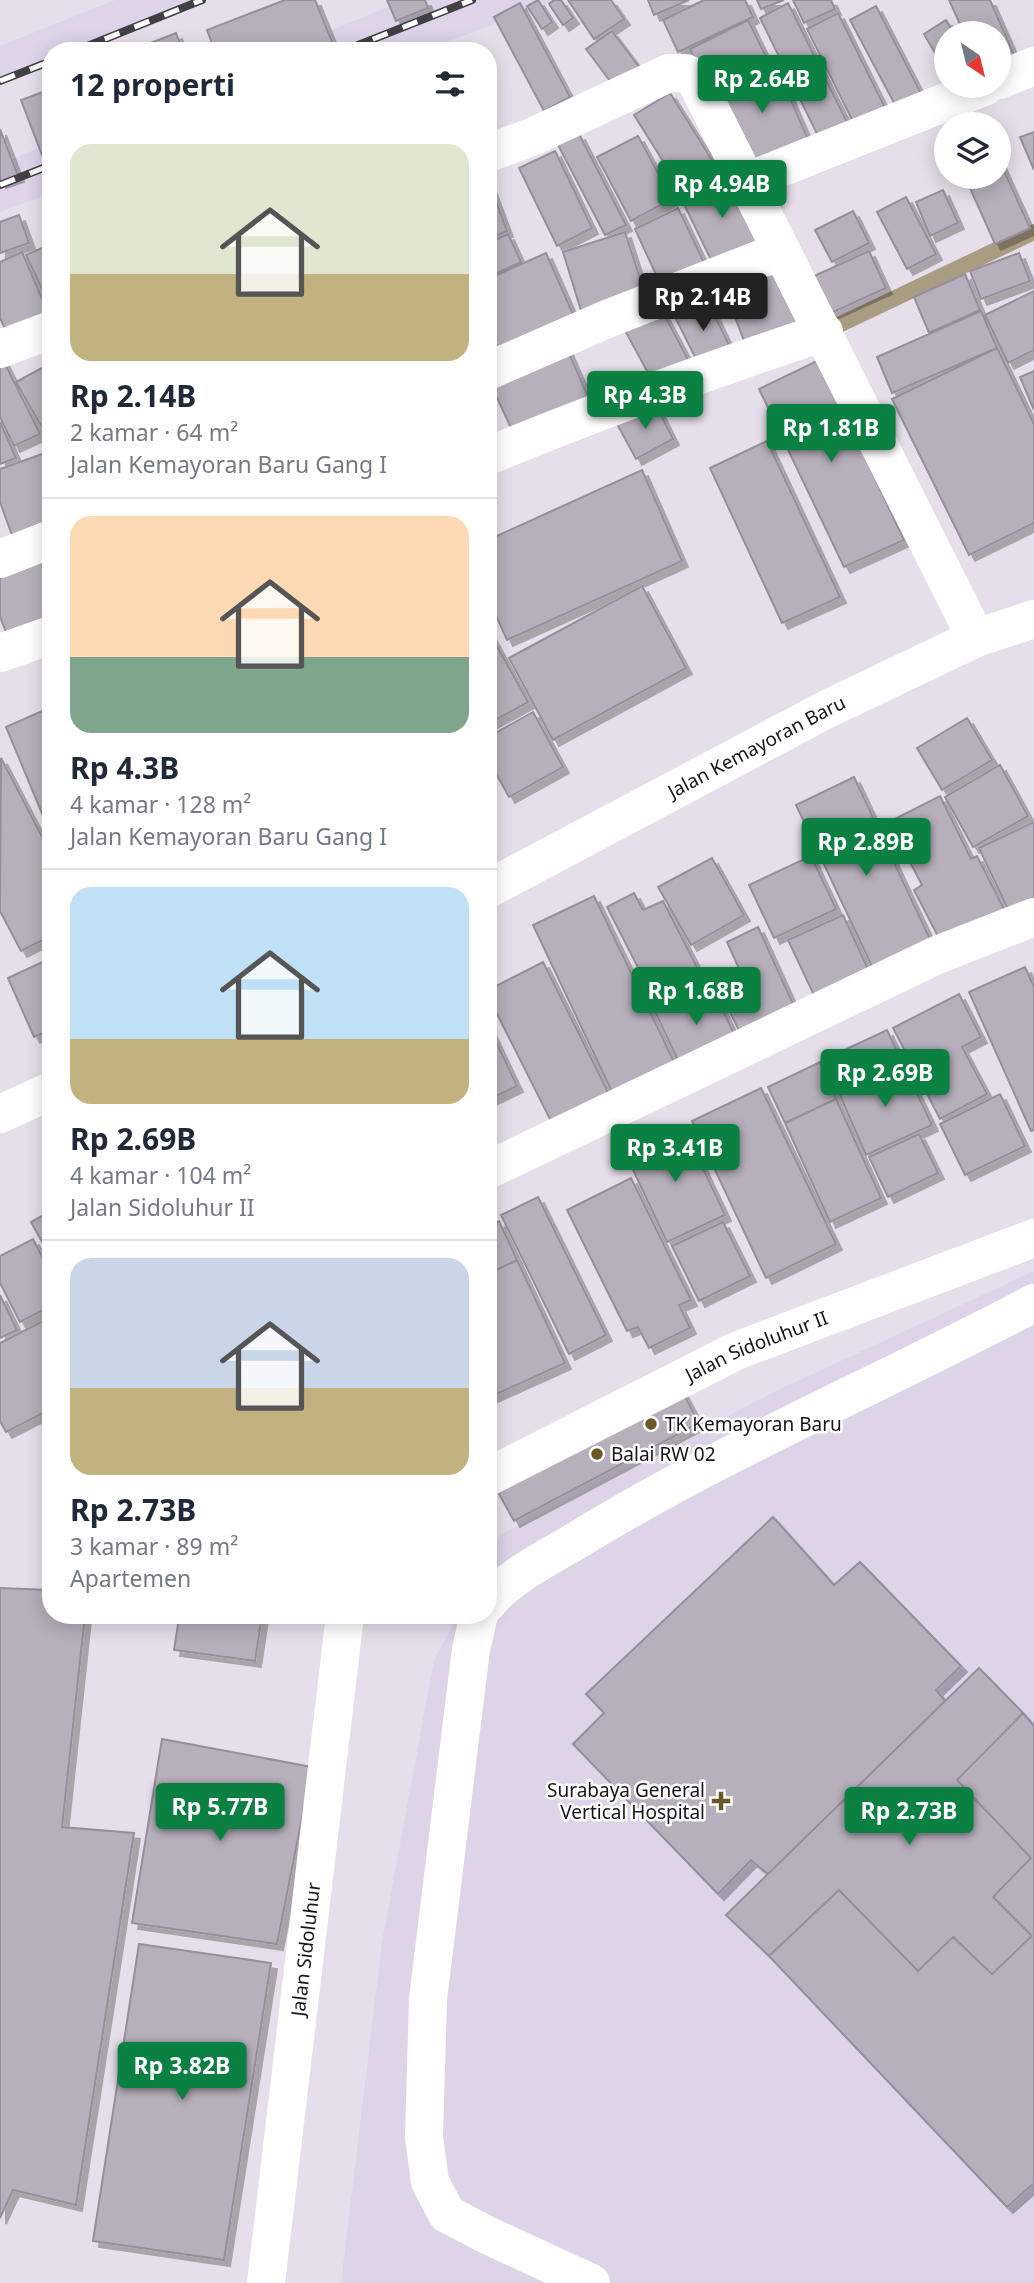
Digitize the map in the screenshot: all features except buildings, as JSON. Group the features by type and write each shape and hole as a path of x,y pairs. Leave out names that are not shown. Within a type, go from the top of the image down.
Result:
{"street":[{"path":"1012,75 1034,66"},
{"path":"497,150 532,137 669,73 686,73 695,79 976,638"},
{"path":"748,181 956,98"},
{"path":"497,367 607,319 781,251"},
{"path":"497,452 685,379 824,332"},
{"path":"0,349 42,333"},
{"path":"0,559 42,543"},
{"name":"Jalan Kemayoran Baru","path":"497,884 825,710 976,638 1034,619"},
{"path":"0,653 42,638"},
{"path":"497,1166 937,955 1034,916"},
{"path":"0,1114 42,1095"},
{"name":"Jalan Sidoluhur II","path":"497,1472 736,1351 1034,1238"},
{"path":"497,1593 531,1568 642,1501 1034,1303"},
{"name":"Jalan Sidoluhur","path":"266,2283 344,1624"},
{"path":"477,1624 471,1649 428,1999 424,2137 430,2182 447,2214 591,2283"}],"shaded area":[{"path":"115,0 205,0 101,42 42,42 42,66 0,82 0,46"},
{"path":"405,0 556,0 446,42 302,42"},
{"path":"42,147 42,196 0,212 0,164"},
{"name":"Surabaya General Vertical Hospital","path":"1034,1271 1034,2283 341,2283 382,1942 434,1660 453,1624 497,1624 497,1541 500,1535 776,1391"}],"waterway":[{"path":"824,332 1034,232"}],"railway":[{"path":"97,42 202,0"},
{"path":"366,42 472,0"},
{"path":"0,81 42,65"},
{"path":"0,185 42,169"}],"place":[{"name":"TK Kemayoran Baru","path":"651,1424"},
{"name":"Balai RW 02","path":"597,1454"},
{"name":"Surabaya General Vertical Hospital","path":"721,1801"}]}
